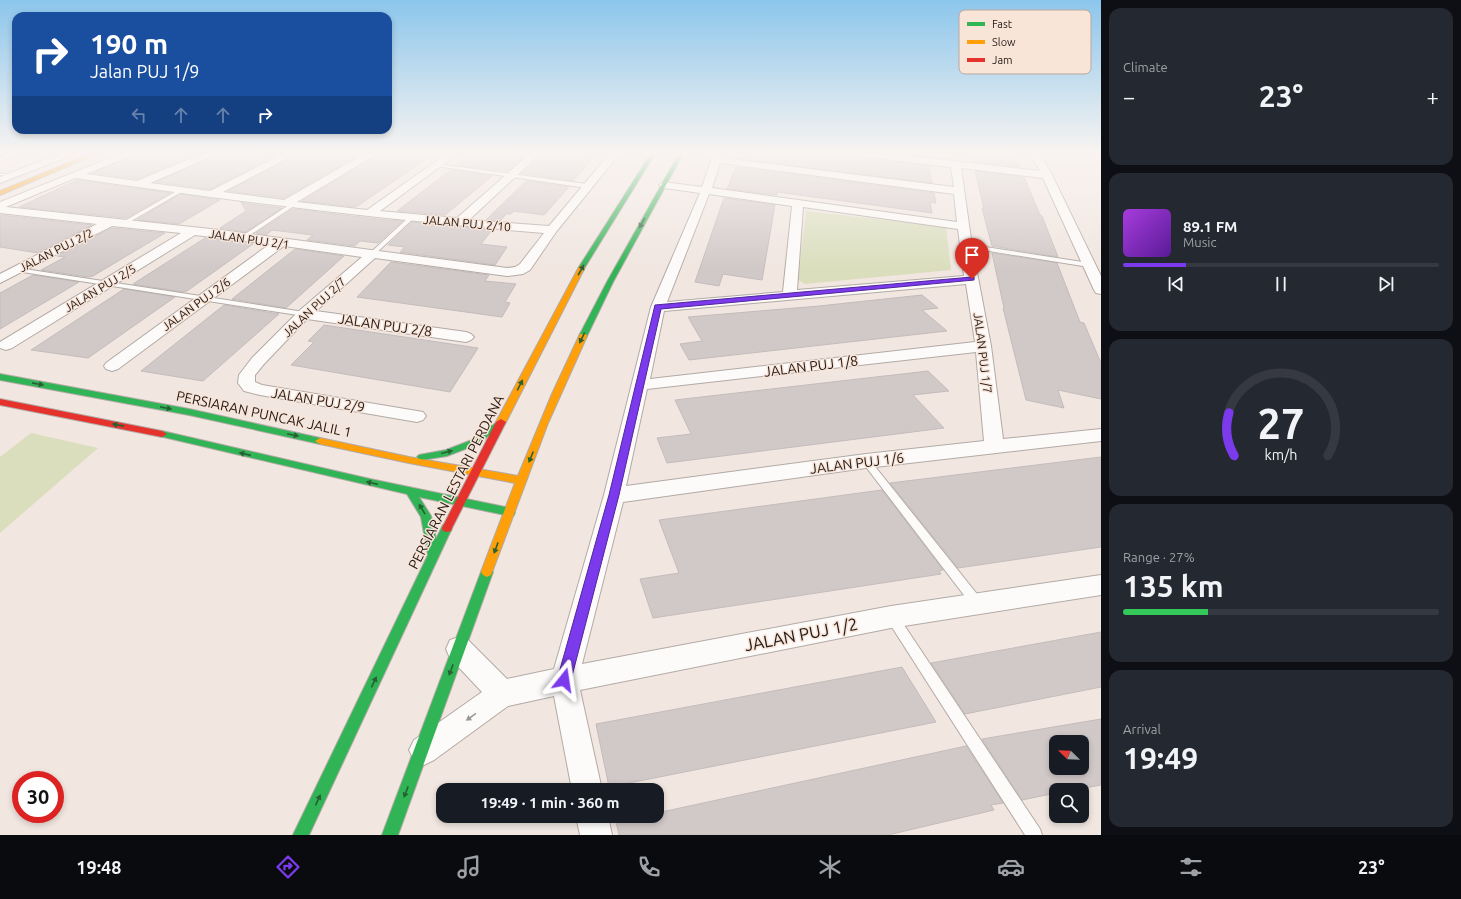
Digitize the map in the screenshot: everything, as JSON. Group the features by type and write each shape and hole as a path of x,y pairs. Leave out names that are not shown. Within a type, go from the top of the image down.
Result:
{"main road":[{"name":"PERSIARAN LESTARI PERDANA","path":"302,835 460,502 552,322 593,248 629,191"},
{"path":"390,835 521,480 569,364 610,282 660,191"},
{"name":"PERSIARAN PUNCAK JALIL 1","path":"0,377 189,412 409,460 521,480"},
{"path":"0,402 153,432 410,491 510,512"},
{"path":"409,460 447,453 475,442 503,420"},
{"path":"410,491 426,516 434,556"}],"street":[{"path":"0,206 35,191"},
{"name":"JALAN PUJ 2/10","path":"192,191 411,218 552,230"},
{"path":"214,193 218,191"},
{"path":"290,203 310,191"},
{"path":"371,212 401,191"},
{"path":"459,223 494,191"},
{"name":"JALAN PUJ 2/1","path":"0,210 193,231 498,272 518,270 525,267 583,191"},
{"path":"585,783 564,680 614,495 658,307 706,191"},
{"path":"713,191 964,226"},
{"path":"952,191 959,192"},
{"path":"1054,191 1101,290"},
{"name":"JALAN PUJ 1/7","path":"959,192 966,246 983,346 994,446"},
{"path":"790,294 798,203"},
{"name":"JALAN PUJ 2/2","path":"0,278 118,222"},
{"name":"JALAN PUJ 2/5","path":"6,345 193,231"},
{"name":"JALAN PUJ 2/6","path":"112,366 280,243"},
{"name":"JALAN PUJ 2/7","path":"258,362 304,314 371,255"},
{"path":"0,265 20,269"},
{"path":"658,307 790,294 972,279"},
{"name":"JALAN PUJ 2/8","path":"304,314 466,337"},
{"name":"JALAN PUJ 1/8","path":"640,385 983,346"},
{"name":"JALAN PUJ 2/9","path":"258,362 247,375 246,383 260,390 417,416"},
{"name":"JALAN PUJ 1/6","path":"614,495 866,461 1101,435"},
{"name":"JALAN PUJ 1/2","path":"421,752 502,694 564,680 891,617 1101,585"},
{"path":"459,649 502,694"},
{"path":"593,823 596,835"}],"lane":[{"path":"118,222 180,191"},
{"path":"242,238 290,203"},
{"path":"371,255 411,218"},
{"path":"966,246 1089,265"},
{"path":"20,269 202,300 304,314"},
{"path":"866,461 977,603"},
{"path":"891,617 1034,835"}],"green space":[{"path":"806,211 946,227 951,270 805,284 798,280"},
{"path":"31,433 98,448 0,533 0,457"}],"building":[{"path":"53,191 155,191 170,193 126,218 19,207"},
{"path":"228,191 296,191 284,198"},
{"path":"318,191 379,191 356,207 302,201"},
{"path":"423,191 474,191 445,215 397,211"},
{"path":"516,191 565,191 544,215 514,211 511,214 506,214 500,221 486,220"},
{"path":"743,191 919,191 934,193 936,203 930,202 932,213 777,192 777,195"},
{"path":"980,191 1030,191 1040,215 1042,216 1058,257 992,246 982,208 984,208"},
{"path":"180,194 220,200 179,224 137,220"},
{"path":"724,198 775,205 762,280 723,274 719,286 695,282"},
{"path":"241,202 282,208 246,232 220,228 246,211"},
{"path":"293,209 402,221 378,243 360,241 355,246 307,240 313,235 272,230 266,235 256,233"},
{"path":"0,215 92,225 38,253 0,247"},
{"path":"412,222 492,230 481,244 507,247 495,265 400,252 405,247 388,245"},
{"path":"112,228 165,233 93,276 88,277 41,270 65,257 57,256"},
{"path":"205,238 253,244 187,291 182,292 133,284"},
{"path":"295,249 344,256 286,308 232,299"},
{"path":"992,253 1057,263 1080,322 1084,323 1101,363 1101,399 1058,390 1064,408 1026,400 1003,308"},
{"path":"391,262 489,275 485,281 516,284 505,302 510,303 502,317 357,297"},
{"path":"33,275 79,282 0,329 0,293"},
{"path":"124,289 175,297 88,358 31,350"},
{"path":"922,295 938,308 922,310 947,331 689,360 680,344 702,341 688,317 819,306"},
{"path":"224,305 279,314 203,381 141,371"},
{"path":"324,325 478,348 450,392 291,365 314,342 308,341"},
{"path":"928,371 949,391 913,395 944,428 667,463 657,438 691,434 675,400"},
{"path":"1101,457 1101,547 958,568 890,483"},
{"path":"882,490 943,570 939,571 941,574 653,618 640,579 679,573 659,520"},
{"path":"1101,632 1101,687 965,714 931,663"},
{"path":"902,667 936,722 629,783 608,783 596,724"},
{"path":"1101,719 1101,785 1089,787 1089,783 1049,783 1049,794 1022,800 982,739"},
{"path":"966,746 1003,803 991,805 994,810 888,835 619,835 616,823 664,823 664,811"}],"traffic: fast":[{"path":"582,267 630,191"},
{"path":"583,336 610,282 660,191"},
{"path":"0,377 189,412 320,441"},
{"path":"422,457 447,453 475,442 497,425"},
{"path":"162,434 370,483 510,512"},
{"path":"410,491 426,516 434,556"},
{"path":"301,835 447,528"},
{"path":"390,835 487,572"}],"traffic: slow":[{"path":"0,193 5,191"},
{"path":"501,422 582,267"},
{"path":"487,572 520,482 556,394 583,336"},
{"path":"320,441 409,460 521,480"}],"traffic: jam":[{"path":"0,402 162,434"},
{"path":"447,528 501,422"}],"route":[{"path":"564,680 614,495 658,307 790,294 972,279"}]}
